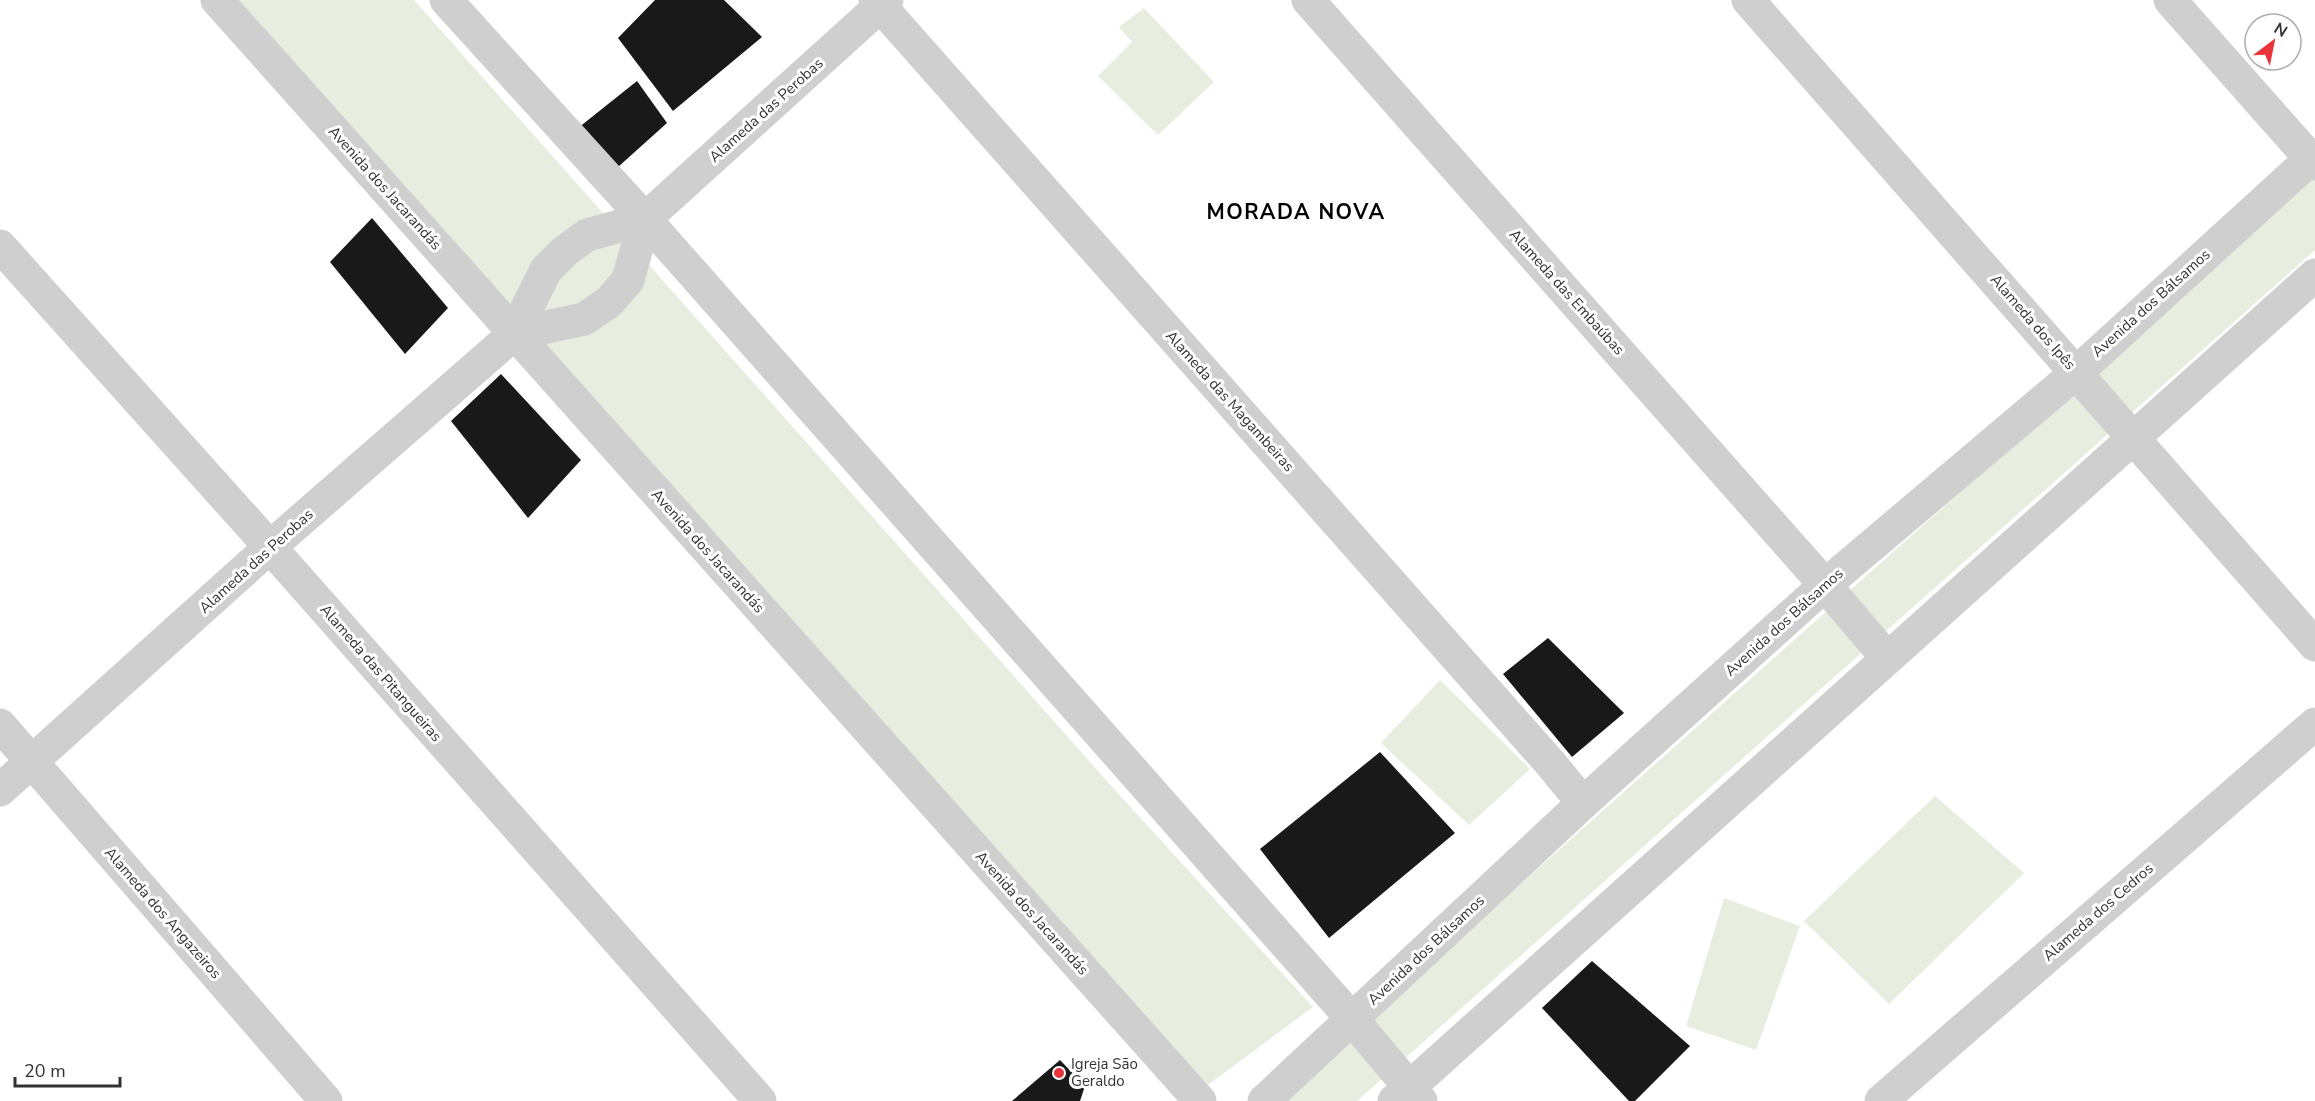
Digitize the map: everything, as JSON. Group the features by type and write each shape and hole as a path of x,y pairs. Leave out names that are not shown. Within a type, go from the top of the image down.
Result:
{"street":[{"name":"Avenida dos Jacarandás","path":"217,0 1200,1101"},
{"path":"446,0 645,219 1352,1019 1408,1096 1887,658 2315,275"},
{"name":"Alameda das Embaúbas","path":"1308,0 1887,658"},
{"name":"Alameda dos Ipês","path":"1749,0 2315,645"},
{"path":"2170,0 2313,159"},
{"name":"Alameda das Perobas","path":"0,790 270,547 514,334 546,270 565,251 587,235 645,219 881,2"},
{"name":"Alameda das Magambeiras","path":"881,2 1583,803"},
{"name":"Avenida dos Bálsamos","path":"1264,1101 1583,803 1825,585 2077,372 2313,159"},
{"name":"Alameda das Perobas","path":"514,334 584,320 609,302 628,280 645,219"},
{"name":"Alameda das Pitangueiras","path":"0,246 270,547 760,1101"},
{"name":"Alameda dos Cedros","path":"1881,1101 2315,724"},
{"name":"Alameda dos Angazeiros","path":"0,725 326,1101"}],"shaded area":[{"path":"239,0 414,0 1114,789 1313,1007 1201,1090"},
{"path":"1144,8 1214,82 1158,135 1098,76 1132,42 1119,27"},
{"path":"2315,176 2315,250 1357,1101 1277,1101"},
{"path":"1440,680 1530,769 1469,825 1381,743"},
{"path":"1935,796 2024,873 1889,1004 1804,921"},
{"path":"1724,898 1800,926 1756,1050 1686,1026"}],"building":[{"path":"655,0 724,0 762,37 673,111 618,38"},
{"path":"637,81 667,123 608,176 573,132"},
{"path":"372,218 448,308 405,354 330,262"},
{"path":"501,374 581,460 528,518 451,421"},
{"path":"1548,638 1624,713 1572,757 1503,674"},
{"path":"1380,752 1455,833 1329,938 1260,849"},
{"path":"1592,961 1690,1046 1635,1101 1629,1101 1542,1008"},
{"name":"Igreja São Geraldo","path":"1060,1060 1085,1086 1080,1101 1012,1101"}],"place":[{"name":"Igreja São Geraldo","path":"1059,1073"}],"district":[{"name":"MORADA NOVA","path":"1296,212"}]}
